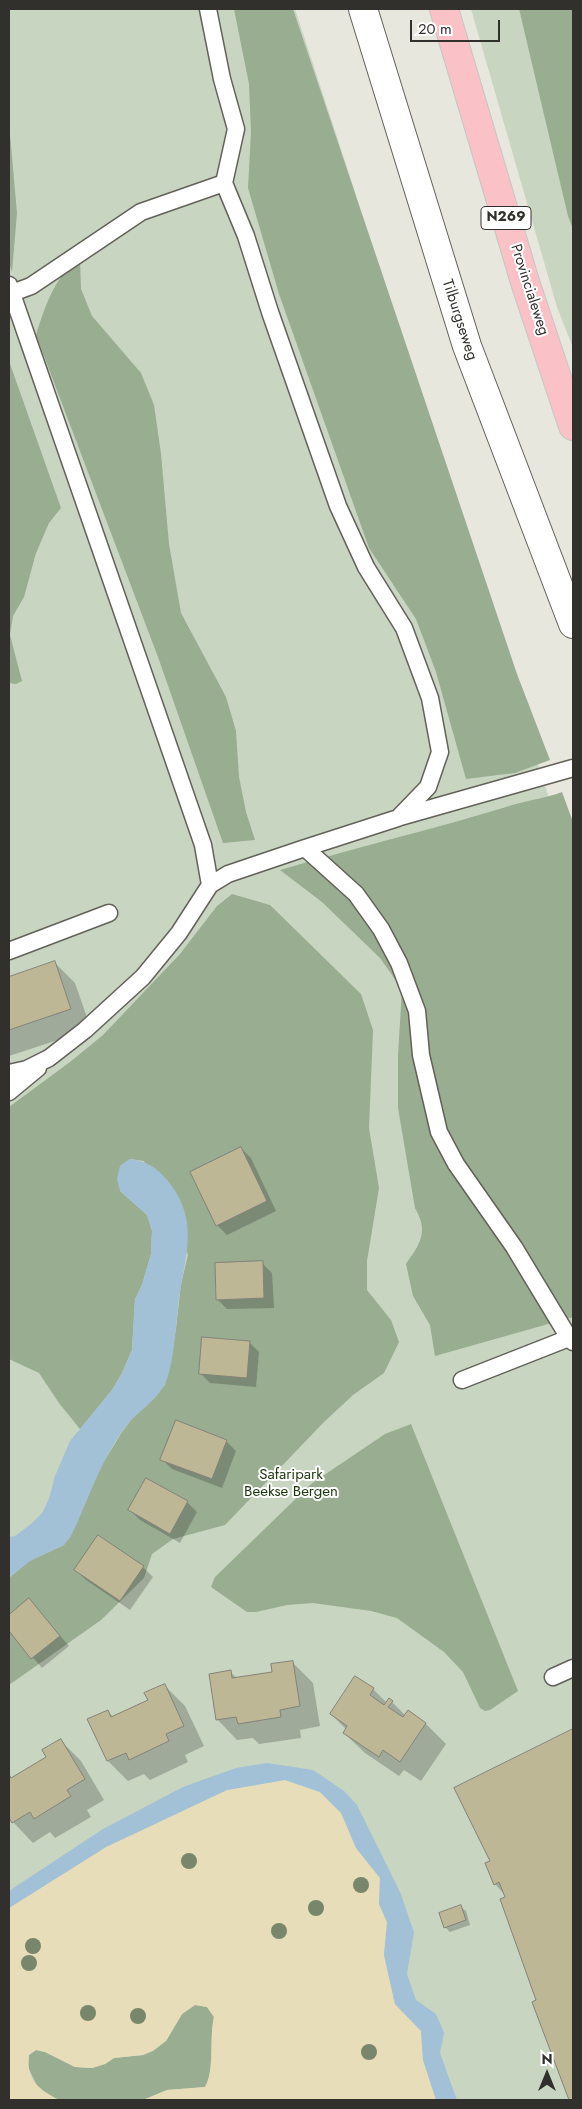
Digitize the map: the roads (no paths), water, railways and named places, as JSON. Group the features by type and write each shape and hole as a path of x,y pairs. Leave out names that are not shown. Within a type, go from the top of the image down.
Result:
{"highway":[{"name":"Provincialeweg","path":"444,9 525,282 573,426"}],"street":[{"name":"Tilburgseweg","path":"363,9 467,346 573,624"}],"lane":[{"path":"208,9 222,79 236,129 224,183 246,236 270,312 338,506 366,567 404,628 430,698 440,752 428,787 398,818"},
{"path":"210,885 200,835 10,289 31,286 76,258 141,212 224,183"},
{"path":"9,1092 85,1030 142,977 179,933 210,885 228,874 398,818 573,768"},
{"path":"305,848 356,894 381,929 400,963 417,1011 421,1055 439,1132 456,1164 514,1248 571,1340 462,1380"},
{"path":"9,950 109,913"},
{"path":"9,1073 27,1069 50,1058"},
{"path":"553,1677 573,1668"}],"water":[{"path":"130,1159 142,1161 160,1172 178,1197 185,1212 188,1242 170,1370 160,1392 128,1424 115,1442 101,1468 71,1536 64,1545 30,1561 9,1578 9,1537 15,1536 42,1513 70,1441 112,1390 132,1350 135,1299 142,1285 151,1254 152,1231 147,1215 120,1191 117,1179 120,1166"},
{"path":"267,1763 313,1770 344,1791 357,1805 400,1892 414,1932 407,1974 416,2000 436,2014 444,2033 440,2053 457,2100 436,2100 423,2060 421,2031 395,2004 384,1955 387,1922 379,1904 380,1878 356,1848 341,1813 320,1792 285,1780 227,1790 106,1847 9,1908 9,1891 103,1829 183,1787 236,1768"}],"park label":[{"name":"Safaripark Beekse Bergen","path":"291,1484"}]}
